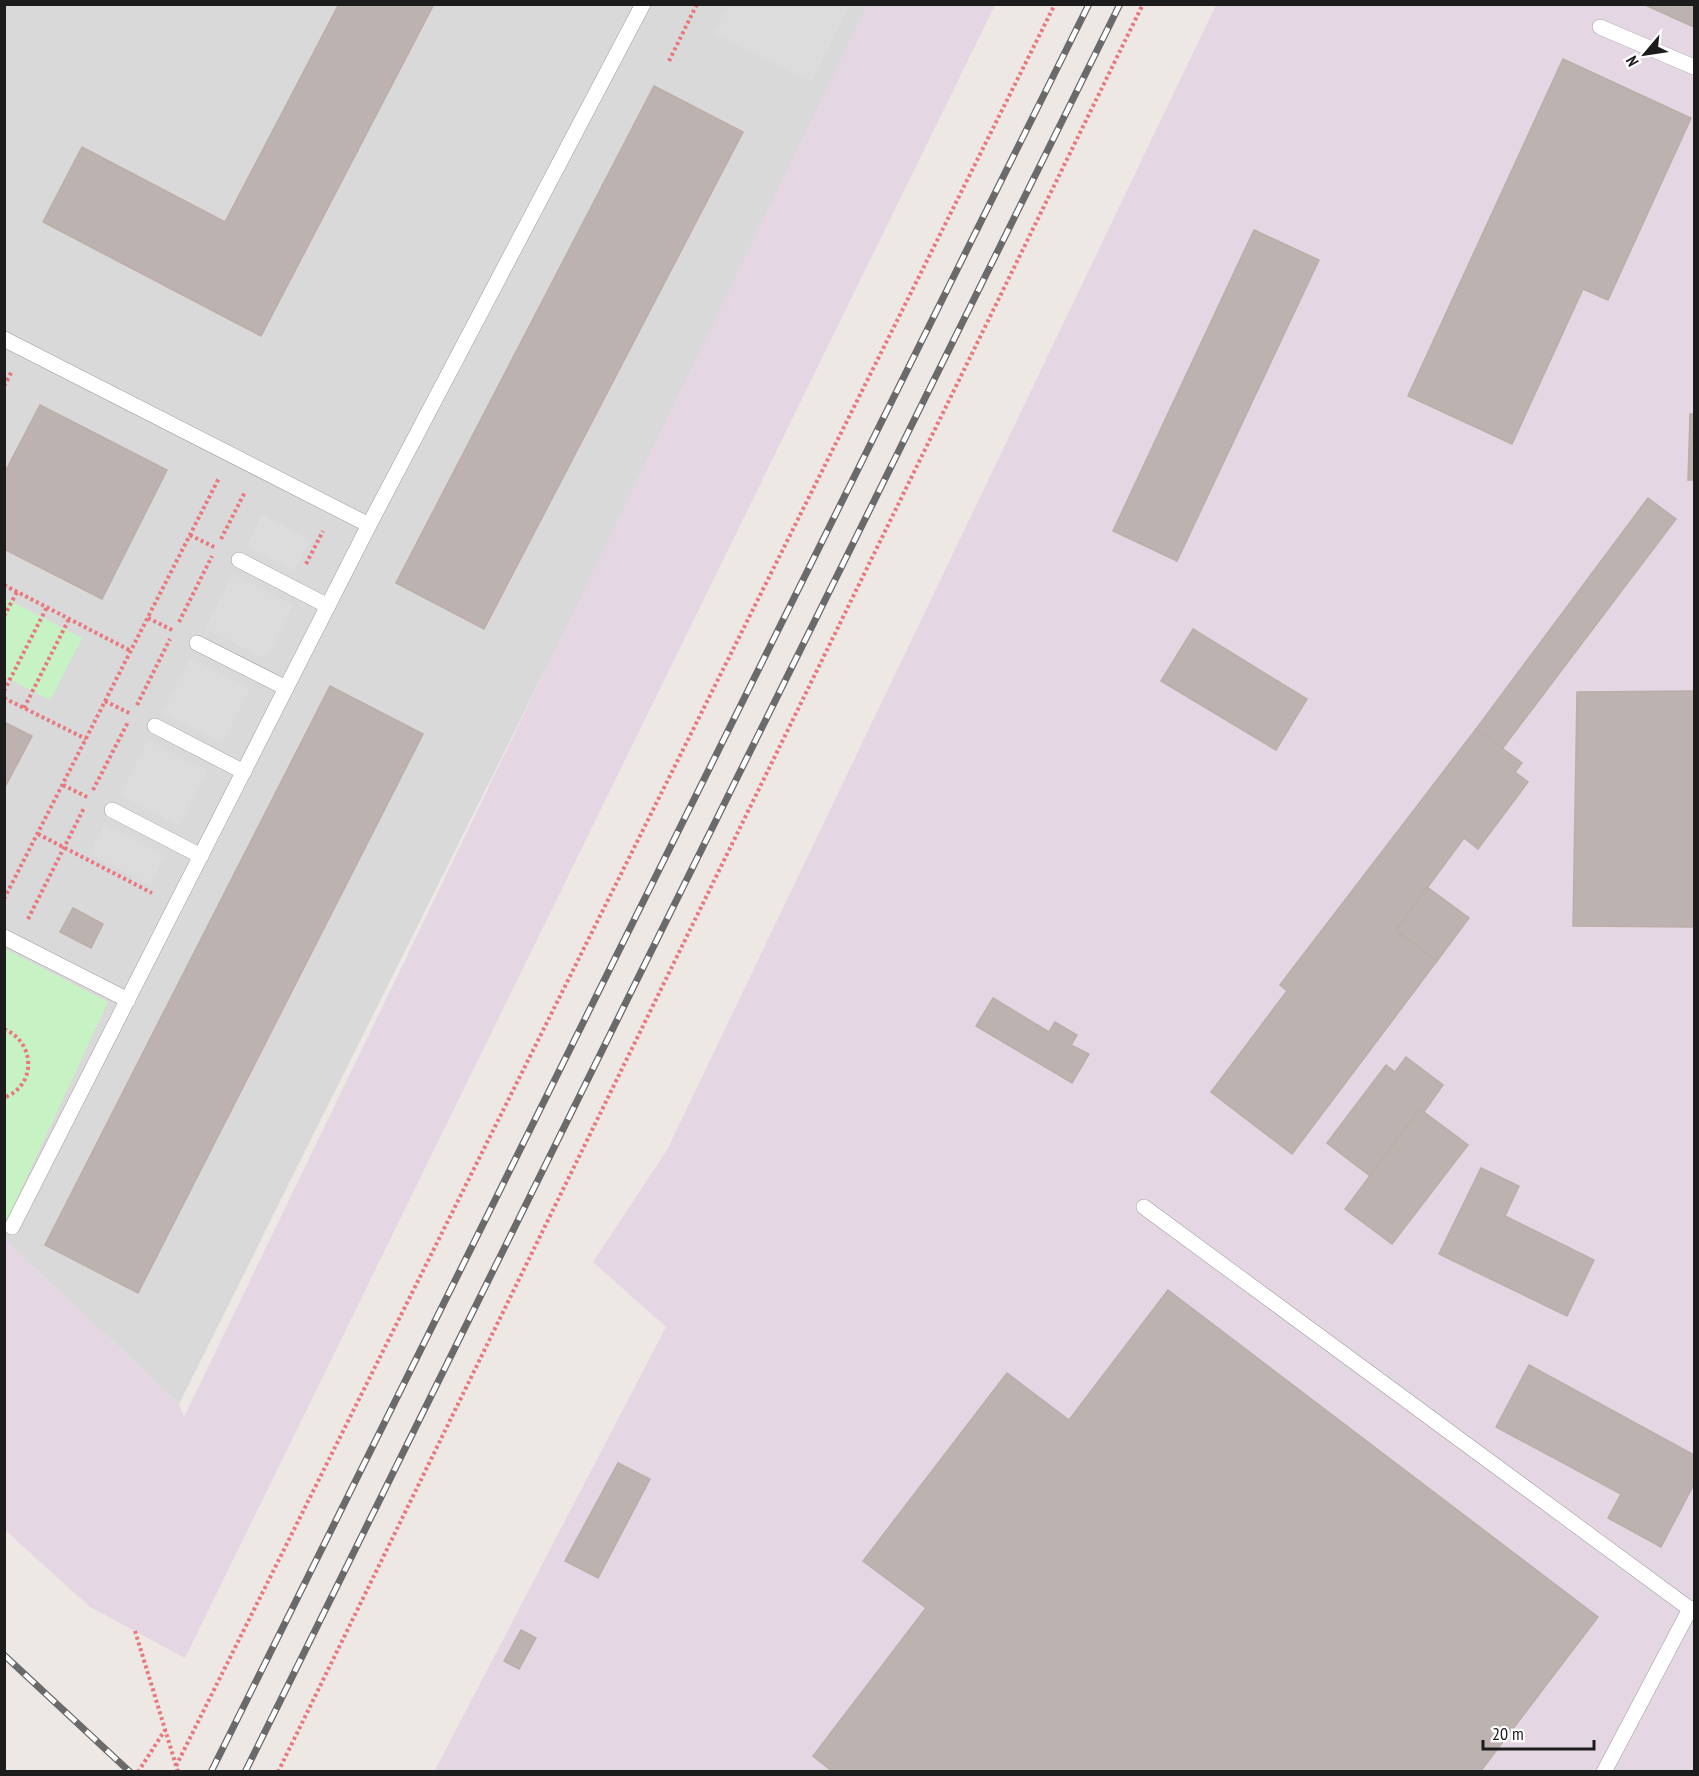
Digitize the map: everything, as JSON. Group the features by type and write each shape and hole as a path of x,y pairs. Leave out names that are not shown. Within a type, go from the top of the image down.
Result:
{"lane":[{"path":"12,1227 369,525 643,4"},
{"path":"1600,27 1695,67"},
{"path":"4,339 369,525"},
{"path":"239,560 328,606"},
{"path":"197,643 286,688"},
{"path":"155,726 244,772"},
{"path":"112,810 201,856"},
{"path":"4,938 128,1000"},
{"path":"1144,1207 1692,1609 1604,1772"}],"path":[{"path":"669,61 697,4"},
{"path":"177,1766 1055,4"},
{"path":"279,1772 1143,4"},
{"path":"5,897 231,455"},
{"path":"26,921 257,468"},
{"path":"324,529 303,571 337,588"},
{"path":"4,585 131,651"},
{"path":"4,616 17,592"},
{"path":"4,691 47,607"},
{"path":"24,708 69,619"},
{"path":"4,698 86,739"},
{"path":"38,834 176,905"},
{"path":"4,1029 13,1033 24,1043 29,1059 27,1075 18,1090 4,1098"},
{"path":"135,1631 178,1772"},
{"path":"138,1772 165,1730"}],"shaded area":[{"path":"728,4 850,5 812,82 713,34"},
{"path":"4,5 877,5 179,1404 5,1240"},
{"path":"867,5 995,5 185,1658 90,1607 5,1530 5,1240 179,1404 184,1417"},
{"path":"1216,5 1694,5 1694,1771 434,1772 666,1327 593,1262 667,1150"},
{"path":"262,515 310,540 294,571 246,547"},
{"path":"232,574 293,605 265,659 205,628"},
{"path":"190,658 250,688 223,743 162,712"},
{"path":"148,740 208,771 180,826 120,795"},
{"path":"104,825 165,856 150,885 90,854"}],"green space":[{"path":"5,598 82,638 50,700 5,677"},
{"path":"5,949 108,1002 5,1224"}],"building":[{"path":"339,4 434,4 261,336 43,222 82,147 225,222"},
{"path":"1643,4 1694,4 1694,27"},
{"path":"1563,59 1691,118 1608,300 1583,289 1512,444 1408,396"},
{"path":"654,86 743,132 484,629 396,583"},
{"path":"1254,230 1319,260 1177,561 1113,531"},
{"path":"40,405 167,470 102,599 4,549 4,474"},
{"path":"1690,414 1694,414 1694,480 1688,480"},
{"path":"1648,498 1676,519 1502,749 1476,729"},
{"path":"1193,629 1307,699 1276,750 1161,681"},
{"path":"330,686 423,734 138,1293 45,1245"},
{"path":"1694,691 1694,927 1573,926 1577,692"},
{"path":"4,722 32,736 4,789"},
{"path":"1476,729 1522,763 1515,772 1528,782 1478,849 1464,838 1396,930 1437,961 1292,1154 1211,1092 1287,991 1280,985"},
{"path":"1427,887 1469,918 1437,961 1396,930"},
{"path":"73,908 103,924 91,948 60,932"},
{"path":"993,998 1049,1032 1055,1022 1077,1035 1071,1045 1089,1054 1072,1083 976,1026"},
{"path":"1406,1057 1443,1085 1424,1112 1420,1109 1370,1176 1327,1143 1386,1065 1395,1072"},
{"path":"1420,1109 1468,1145 1392,1244 1345,1209"},
{"path":"1481,1168 1519,1186 1505,1216 1594,1260 1567,1316 1439,1254"},
{"path":"1168,1290 1598,1617 1480,1772 833,1772 813,1756 926,1608 863,1561 1007,1373 1069,1420"},
{"path":"1529,1365 1694,1455 1694,1484 1661,1547 1608,1518 1621,1494 1496,1427"},
{"path":"618,1463 650,1479 598,1578 565,1561"},
{"path":"521,1630 536,1638 519,1669 504,1661"}],"railway":[{"path":"211,1772 1089,4"},
{"path":"245,1772 1120,4"},
{"path":"4,1655 130,1772"}]}
